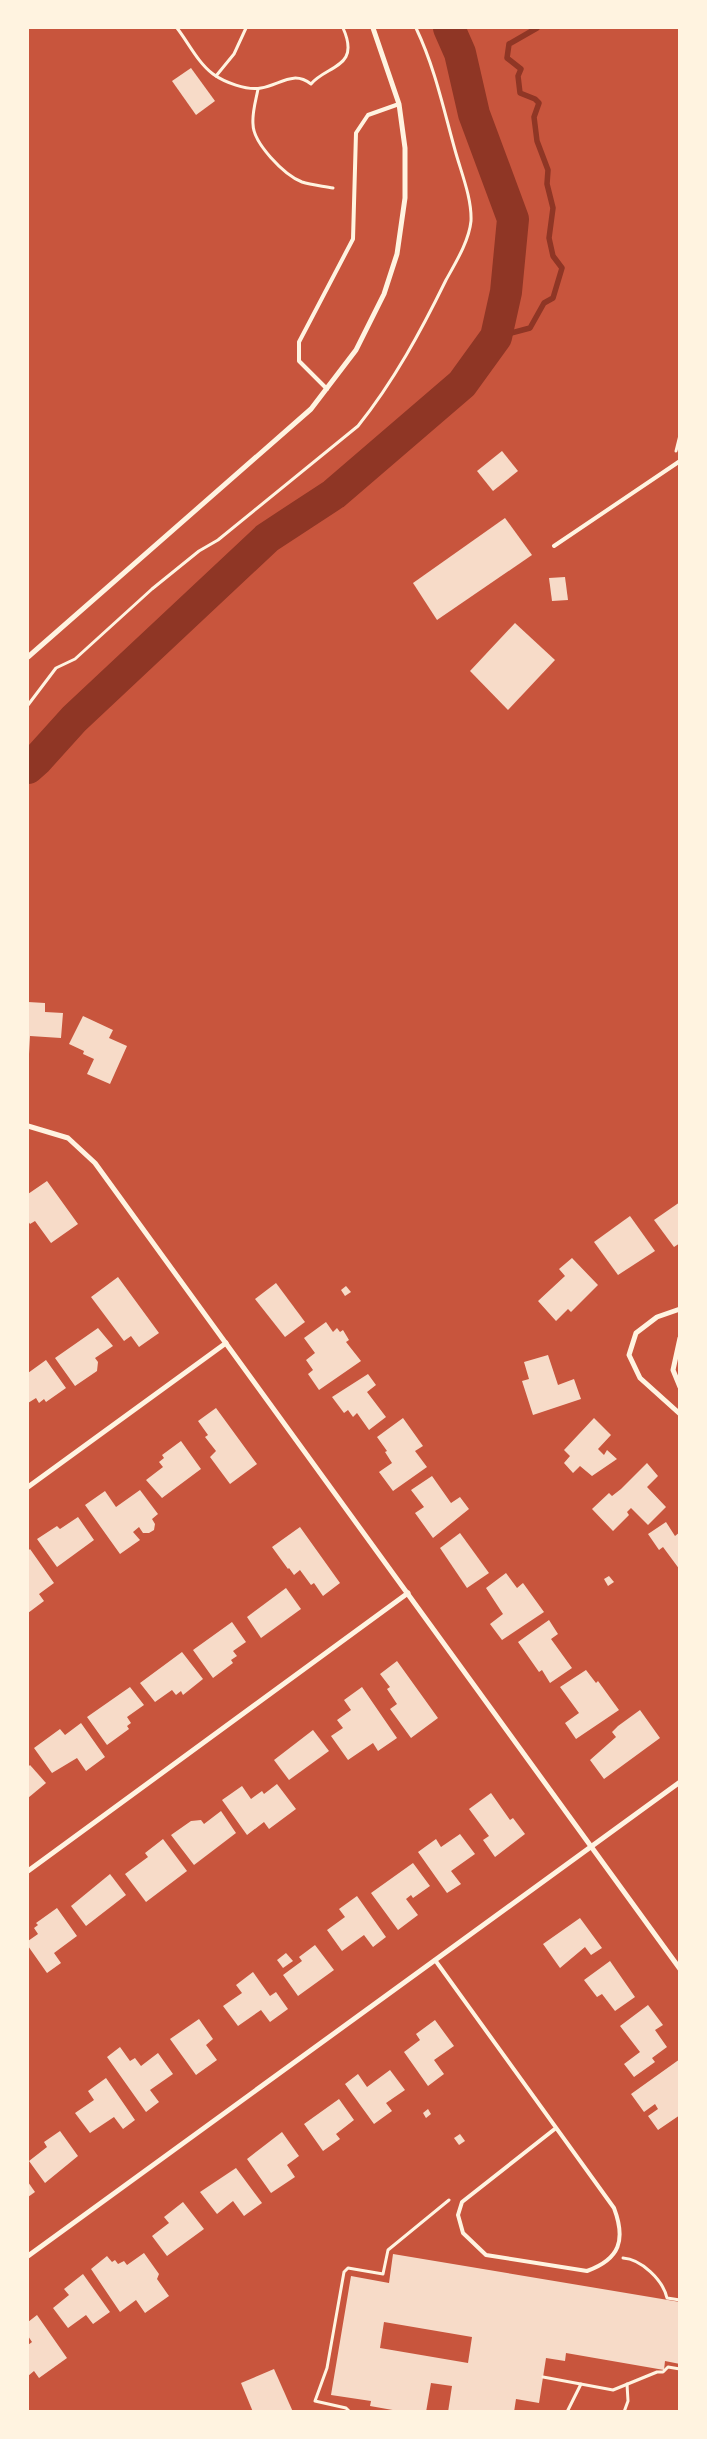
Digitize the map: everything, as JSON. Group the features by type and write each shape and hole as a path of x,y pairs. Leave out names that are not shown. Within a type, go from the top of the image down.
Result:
{"street":[{"path":"28,657 311,410 356,350 384,294 397,254 405,198 405,148 399,104 373,28"},
{"path":"28,1126 68,1138 95,1163 680,1969"},
{"path":"680,1309 658,1317 636,1333 628,1355 640,1378 680,1414"},
{"path":"680,1338 673,1370 680,1387"},
{"path":"28,1487 226,1343"},
{"path":"28,1871 408,1593"},
{"path":"28,2256 680,1782"}],"lane":[{"path":"327,389 299,361 299,342 353,239 356,133 368,115 399,104"},
{"path":"554,546 680,462"},
{"path":"435,1960 614,2208 620,2225 621,2241 612,2256 601,2266 586,2270 486,2255 463,2233 458,2215 462,2202 556,2128"}],"path":[{"path":"177,28 203,63 216,76 223,81 258,88 288,77 305,79 311,84 315,79 338,66 346,55 348,46 343,28"},
{"path":"216,76 234,54 246,28"},
{"path":"258,88 253,124 256,137 265,150 281,167 301,182 333,188"},
{"path":"350,2412 346,2408 315,2401 327,2368 344,2272 348,2268 383,2274 388,2250 449,2200"},
{"path":"623,2258 634,2259 639,2263 662,2285 667,2298 680,2300"},
{"path":"543,2377 613,2390 657,2372 663,2372 668,2367 680,2369"},
{"path":"568,2412 581,2384"},
{"path":"624,2412 628,2401 627,2384"}],"building":[{"path":"191,68 215,101 196,115 172,81"},
{"path":"502,451 518,471 493,491 477,471"},
{"path":"505,518 532,555 437,620 413,583"},
{"path":"565,577 568,600 552,601 549,578"},
{"path":"515,623 555,660 508,710 470,671"},
{"path":"28,1002 45,1003 45,1012 63,1013 61,1038 30,1036 29,1054"},
{"path":"83,1016 113,1030 109,1038 127,1046 110,1084 87,1074 94,1059 83,1054 84,1051 69,1044"},
{"path":"47,1181 78,1224 51,1243 35,1221 30,1224 28,1221 28,1194"},
{"path":"680,1202 680,1243 674,1247 654,1220"},
{"path":"630,1216 655,1251 618,1275 594,1242"},
{"path":"572,1258 598,1285 571,1312 568,1309 556,1321 538,1301 565,1276 559,1269"},
{"path":"118,1277 159,1333 139,1347 131,1336 124,1341 91,1297"},
{"path":"276,1283 305,1322 285,1337 255,1299"},
{"path":"346,1286 351,1292 345,1296 341,1290"},
{"path":"326,1322 333,1332 337,1328 340,1332 343,1330 349,1340 346,1342 361,1361 319,1390 308,1374 313,1370 306,1360 315,1353 304,1338"},
{"path":"98,1328 113,1346 95,1358 98,1362 97,1371 75,1386 55,1358"},
{"path":"548,1355 558,1385 574,1379 581,1399 533,1415 522,1381 529,1379 524,1362"},
{"path":"46,1360 66,1388 46,1402 44,1399 39,1403 36,1398 28,1403 28,1373"},
{"path":"368,1374 376,1385 367,1392 386,1417 369,1430 357,1413 353,1417 348,1410 344,1413 332,1397"},
{"path":"216,1408 257,1464 230,1484 210,1457 216,1451 205,1437 208,1435 198,1421"},
{"path":"403,1418 423,1446 415,1451 427,1467 393,1491 379,1472 392,1463 385,1452 387,1451 377,1437"},
{"path":"594,1418 611,1435 598,1449 604,1455 607,1450 617,1459 592,1476 580,1466 573,1473 564,1463 570,1456 564,1450"},
{"path":"181,1441 201,1469 162,1498 146,1480 163,1467 159,1462 164,1458 162,1455"},
{"path":"647,1463 658,1476 647,1487 666,1507 648,1525 631,1508 627,1512 629,1515 613,1531 592,1509 609,1493 612,1496 621,1489"},
{"path":"432,1476 451,1503 460,1497 469,1509 433,1538 415,1513 424,1507 411,1490"},
{"path":"140,1490 158,1514 152,1519 155,1524 154,1530 149,1533 143,1533 139,1527 133,1532 140,1540 120,1554 85,1505 105,1491 116,1507"},
{"path":"78,1517 94,1540 57,1567 37,1539 57,1526 60,1529"},
{"path":"666,1522 675,1536 680,1532 680,1570 663,1547 659,1550 648,1534"},
{"path":"300,1527 340,1583 323,1596 314,1583 311,1585 300,1570 294,1575 272,1547"},
{"path":"460,1533 489,1573 467,1588 440,1548"},
{"path":"30,1549 54,1583 39,1594 44,1601 28,1613 28,1551"},
{"path":"506,1573 517,1588 523,1583 544,1612 502,1640 490,1624 503,1614 486,1588"},
{"path":"609,1576 614,1582 608,1586 604,1579"},
{"path":"286,1588 301,1609 261,1638 247,1617"},
{"path":"549,1620 558,1634 551,1639 572,1668 550,1683 542,1670 539,1672 518,1642"},
{"path":"232,1622 246,1642 233,1651 237,1656 231,1660 233,1663 213,1678 193,1650"},
{"path":"182,1652 203,1679 183,1695 181,1691 176,1695 172,1690 155,1702 140,1683"},
{"path":"397,1661 438,1718 411,1738 390,1709 397,1704 387,1689 390,1687 380,1674"},
{"path":"586,1670 596,1683 598,1681 619,1710 576,1739 565,1723 579,1713 560,1687"},
{"path":"130,1687 144,1705 127,1717 131,1723 127,1726 129,1729 107,1745 87,1717"},
{"path":"362,1687 397,1738 378,1751 373,1743 348,1760 331,1736 343,1728 337,1720 351,1710 344,1700"},
{"path":"640,1710 660,1738 604,1779 590,1760 616,1737 612,1732 618,1726"},
{"path":"81,1723 105,1757 86,1771 77,1758 52,1773 34,1748 60,1729 65,1735"},
{"path":"313,1730 329,1751 289,1780 274,1760"},
{"path":"30,1765 46,1783 28,1798 28,1767"},
{"path":"277,1784 296,1809 269,1829 264,1822 247,1835 222,1800 242,1786 251,1799 262,1791 264,1794"},
{"path":"491,1793 510,1820 513,1818 525,1834 495,1857 483,1840 489,1836 469,1809"},
{"path":"221,1811 236,1833 194,1865 171,1835 191,1821 201,1820 204,1824"},
{"path":"460,1834 475,1854 451,1871 461,1884 447,1893 418,1852 436,1839 441,1847"},
{"path":"163,1839 187,1871 146,1902 125,1874 148,1857 145,1853"},
{"path":"413,1863 430,1886 413,1898 411,1895 406,1899 418,1915 398,1930 371,1893"},
{"path":"110,1874 126,1895 86,1926 71,1906"},
{"path":"357,1896 386,1937 373,1947 364,1935 342,1951 327,1930 345,1917 339,1909"},
{"path":"57,1908 77,1936 54,1953 61,1963 47,1973 28,1946 28,1941 38,1934 34,1928 38,1925 36,1923"},
{"path":"580,1918 602,1948 591,1955 585,1947 560,1968 543,1944"},
{"path":"315,1945 334,1970 298,1996 283,1975 302,1961 299,1957"},
{"path":"286,1953 293,1961 283,1968 277,1960"},
{"path":"610,1961 635,1997 615,2011 602,1994 597,1997 584,1980"},
{"path":"253,1972 270,1996 276,1992 288,2009 270,2022 261,2010 238,2026 223,2006 242,1993 236,1985"},
{"path":"648,2005 663,2025 655,2030 667,2047 652,2058 655,2062 634,2077 624,2064 640,2052 620,2026"},
{"path":"199,2019 213,2039 206,2045 217,2060 196,2075 170,2039"},
{"path":"435,2020 454,2046 434,2060 444,2074 428,2086 404,2052 420,2040 416,2034"},
{"path":"120,2047 130,2061 135,2058 141,2066 158,2053 173,2074 150,2090 159,2102 146,2112 107,2057"},
{"path":"680,2059 680,2115 658,2130 648,2116 658,2109 655,2104 644,2112 631,2094"},
{"path":"390,2070 405,2090 386,2103 392,2111 374,2124 345,2084 358,2074 367,2087"},
{"path":"106,2078 135,2120 123,2129 114,2117 90,2133 75,2113 94,2100 88,2091"},
{"path":"339,2099 354,2120 336,2134 340,2139 323,2151 304,2124"},
{"path":"428,2109 431,2114 426,2118 423,2113"},
{"path":"60,2131 78,2156 45,2183 29,2161 47,2147 44,2142"},
{"path":"282,2132 299,2156 287,2165 295,2177 271,2193 247,2159"},
{"path":"460,2134 465,2141 459,2145 454,2138"},
{"path":"236,2168 262,2203 244,2216 233,2201 217,2214 200,2192"},
{"path":"28,2182 35,2192 28,2197"},
{"path":"183,2202 204,2229 167,2256 152,2236 169,2223 164,2217"},
{"path":"144,2253 159,2274 157,2279 169,2296 145,2313 136,2300 120,2312 91,2269 107,2256 112,2262 115,2260 118,2264 124,2261 127,2265"},
{"path":"393,2254 680,2302 680,2364 665,2361 664,2370 566,2353 565,2361 546,2358 539,2403 516,2399 514,2412 448,2412 452,2386 431,2383 426,2412 404,2412 370,2406 371,2401 331,2395 351,2276 389,2283","holes":["384,2322 472,2337 468,2363 380,2348"]},
{"path":"83,2274 110,2312 93,2324 86,2315 68,2328 53,2308 69,2295 64,2289"},
{"path":"37,2315 67,2358 39,2378 34,2371 28,2376 28,2345 32,2342 28,2336 28,2322"},
{"path":"274,2369 293,2412 253,2412 241,2383"}],"waterway":[{"path":"28,768 74,719 267,538 334,494 462,384 496,337 506,292 513,219 474,114 460,53 449,28"},
{"path":"496,337 530,328 544,303 553,298 562,268 553,256 549,238 553,208 547,184 548,170 537,141 534,117 539,103 535,99 520,93 518,76 521,69 507,58 509,44 537,28"}]}
